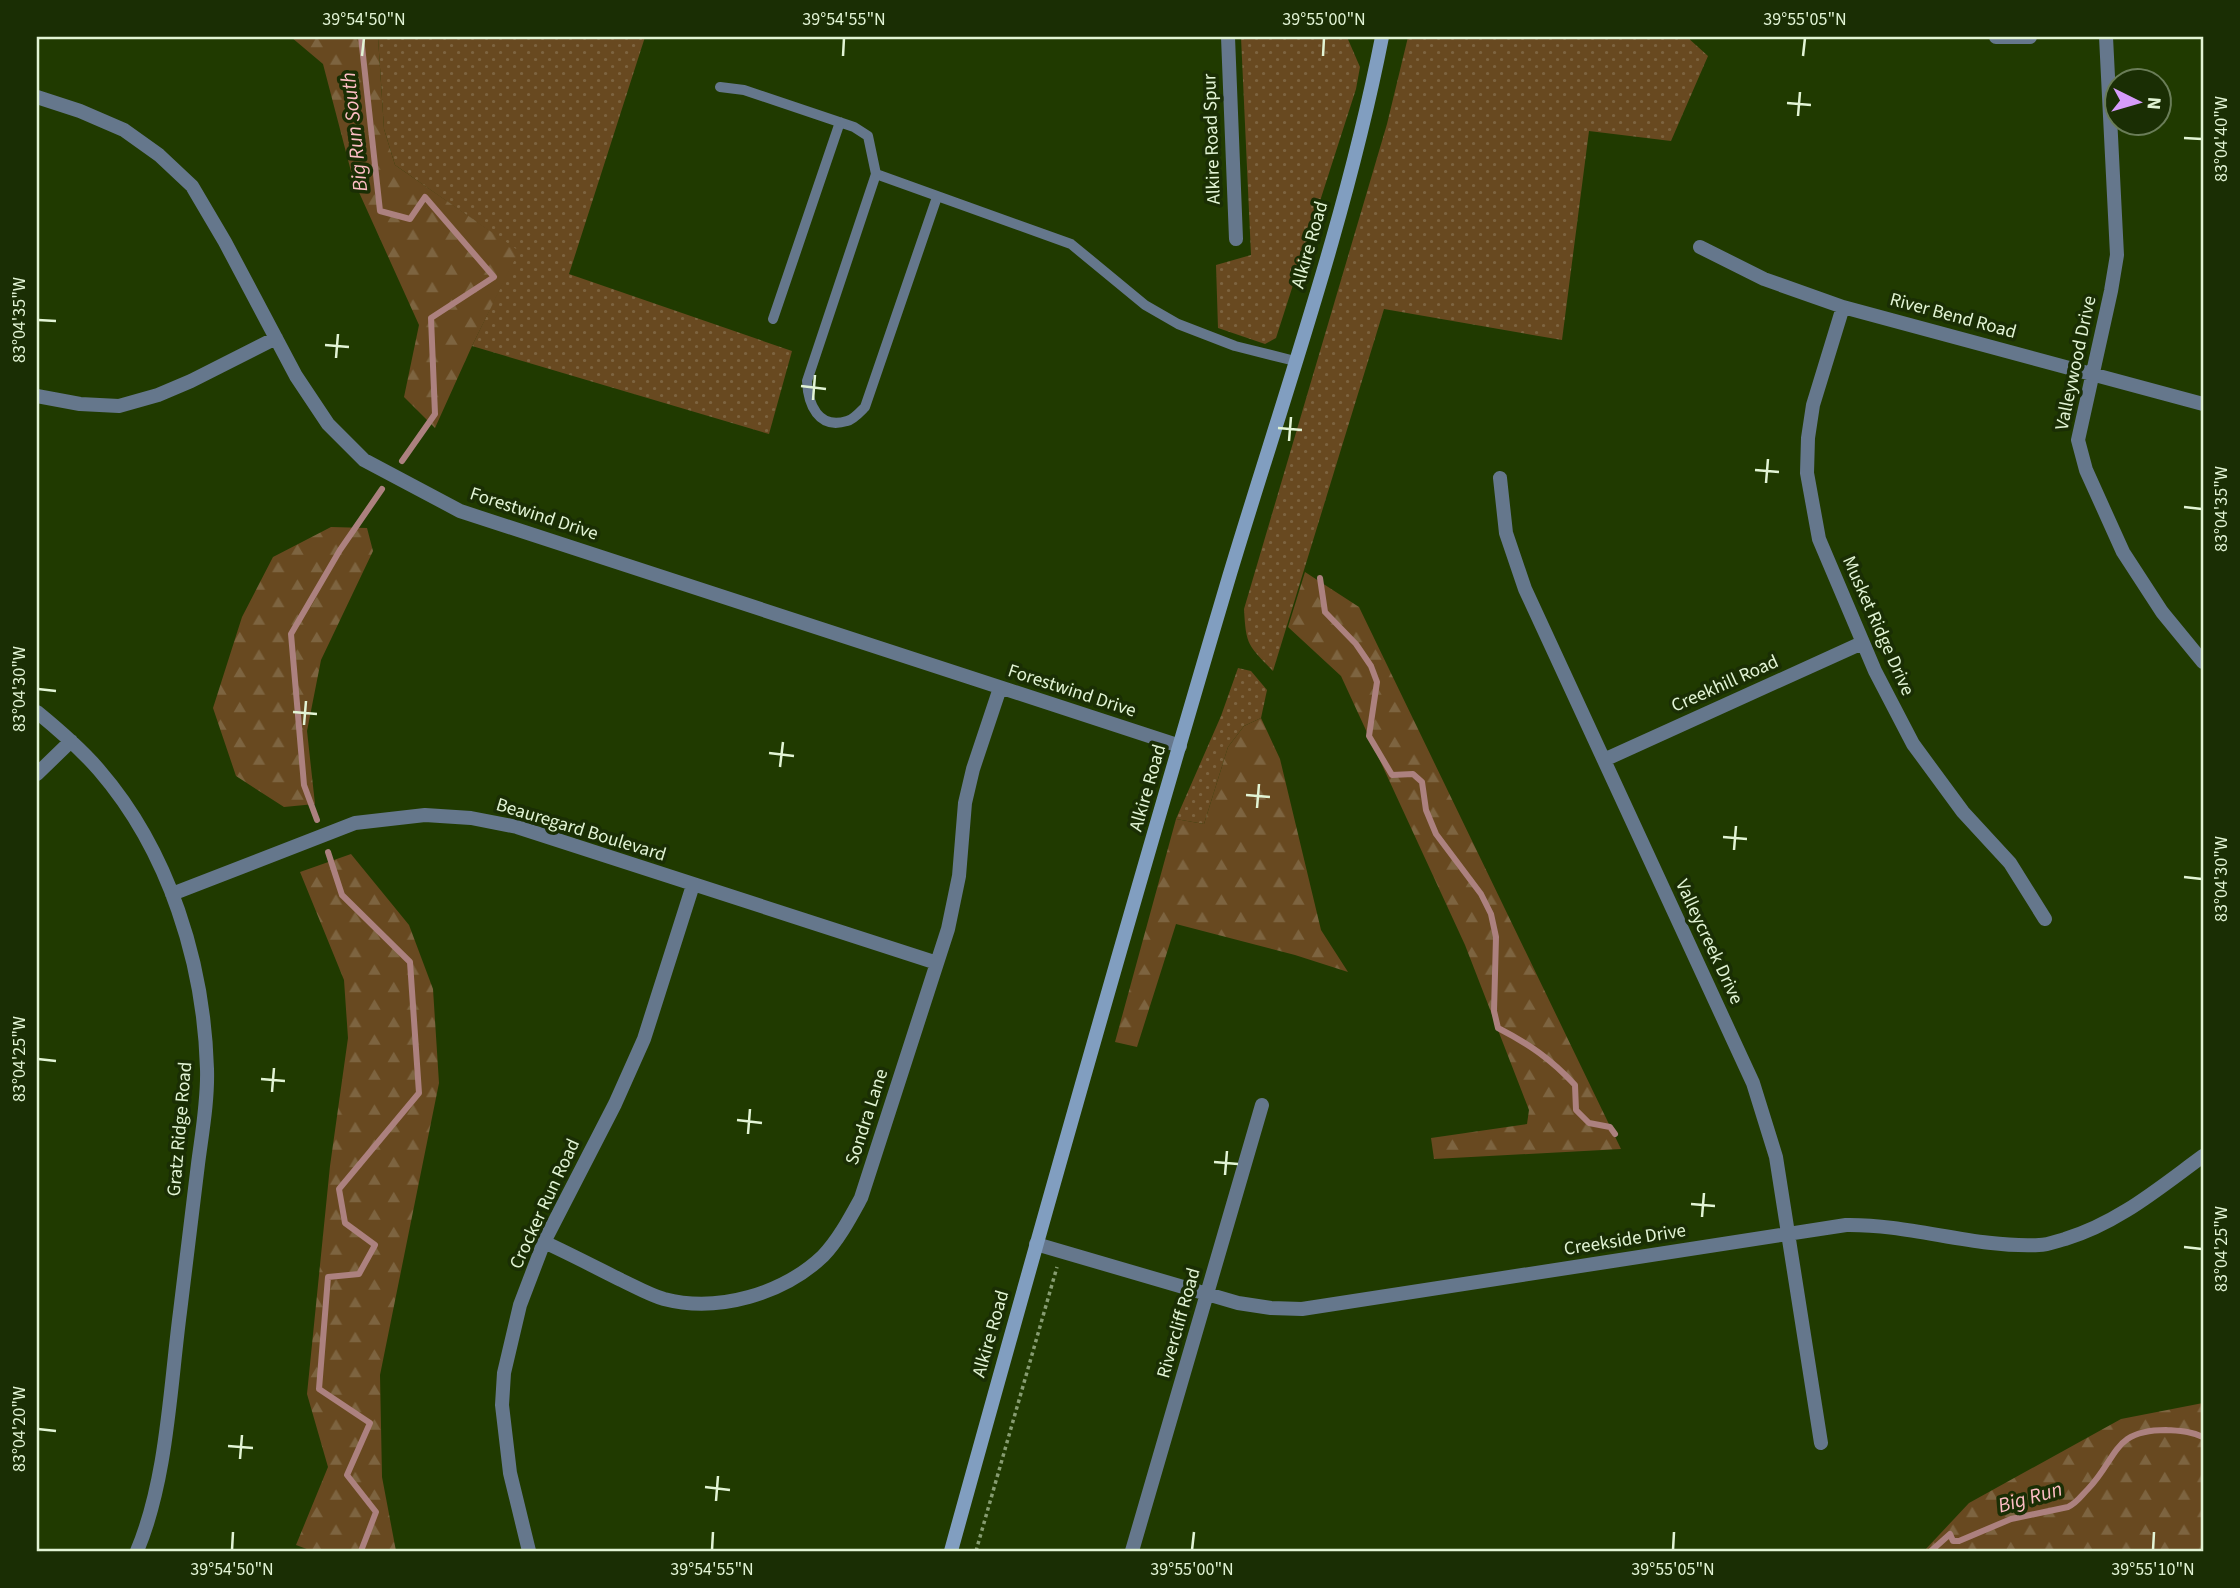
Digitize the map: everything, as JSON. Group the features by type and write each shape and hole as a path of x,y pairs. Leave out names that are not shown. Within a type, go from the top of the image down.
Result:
{"main road":[{"name":"Alkire Road","path":"951,1551 1036,1244 1180,746 1352,170 1382,37"}],"street":[{"name":"Alkire Road Spur","path":"1228,37 1236,239"},
{"path":"1996,37 2031,37"},
{"name":"Valleywood Drive","path":"2106,37 2117,255 2078,440 2086,470 2123,552 2162,612 2203,662"},
{"name":"Forestwind Drive","path":"37,97 80,111 124,130 159,155 192,186 221,234 296,376 328,424 364,460 460,511 1180,746"},
{"name":"River Bend Road","path":"1700,247 1764,279 1843,307 2203,404"},
{"name":"Musket Ridge Drive","path":"1843,307 1813,405 1808,438 1807,473 1819,539 1862,643 1913,744 1964,811 2010,863 2045,919"},
{"path":"37,396 80,404 119,406 191,382 276,338"},
{"name":"Valleycreek Drive","path":"1500,478 1506,533 1525,589 1753,1083 1776,1157 1821,1443"},
{"name":"Creekhill Road","path":"1604,760 1862,643"},
{"name":"Sondra Lane","path":"544,1242 664,1299 697,1303 732,1301 765,1292 797,1275 823,1255 844,1228 861,1198 948,929 959,876 965,803 973,769 1000,688"},
{"name":"Gratz Ridge Road","path":"37,712 71,741 100,772 141,829 172,894 192,956 202,1009 207,1071 202,1131 159,1474 145,1532 137,1551"},
{"path":"37,774 71,741"},
{"name":"Beauregard Boulevard","path":"172,894 355,823 425,815 471,818 517,827 937,963"},
{"name":"Crocker Run Road","path":"529,1551 510,1473 502,1405 505,1373 520,1305 544,1242 615,1104 644,1039 693,885"},
{"name":"Rivercliff Road","path":"1132,1551 1262,1105"},
{"name":"Creekside Drive","path":"1036,1244 1238,1303 1302,1309 1846,1225 1875,1224 1997,1244 2042,1245 2086,1232 2128,1211 2203,1157"}],"lane":[{"path":"720,87 744,90 840,122 867,136 876,174 807,381 808,398 816,415 831,422 849,421 864,407 937,197"},
{"path":"773,319 840,122"},
{"path":"876,174 1071,244 1145,305 1178,324 1235,346 1295,361"}],"path":[{"path":"976,1551 1061,1252"}],"green space":[{"path":"291,37 378,37 384,129 395,165 519,251 435,428 404,397 419,325 353,179 323,64"},
{"path":"378,37 645,37 569,274 792,351 769,434 472,346 518,251 395,165 384,129"},
{"path":"1241,37 1347,37 1360,67 1356,89 1276,338 1265,344 1218,328 1216,265 1251,255"},
{"path":"1408,37 1687,37 1708,56 1671,141 1589,131 1562,340 1384,309 1273,671 1258,656 1247,638 1244,609 1387,124"},
{"path":"331,527 367,528 373,551 321,660 307,731 315,804 284,807 236,776 213,708 242,617 273,557"},
{"path":"1305,572 1359,607 1621,1149 1434,1159 1431,1138 1527,1124 1529,1110 1465,945 1341,676 1288,627"},
{"path":"1238,668 1251,671 1267,690 1261,718 1244,726 1228,747 1204,824 1176,819 1221,716"},
{"path":"1261,718 1280,759 1321,930 1348,972 1295,955 1176,924 1137,1047 1115,1042 1176,819 1204,824 1228,747 1244,726"},
{"path":"351,854 409,925 433,989 439,1083 380,1375 382,1477 396,1551 312,1551 296,1545 328,1467 307,1394 330,1166 348,1038 344,980 300,872"},
{"path":"2203,1403 2203,1551 1924,1551 1969,1503 2121,1419"}],"waterway":[{"name":"Big Run South","path":"361,37 380,211 410,219 425,197 494,277 431,318 435,414 402,461"},
{"name":"Big Run South","path":"317,820 304,785 291,634 340,550 382,489"},
{"path":"1320,578 1325,612 1356,644 1371,666 1377,682 1369,736 1392,775 1413,774 1422,782 1426,810 1436,834 1481,894 1491,914 1496,937 1494,1011 1498,1028 1530,1046 1557,1067 1575,1085 1576,1110 1589,1123 1610,1127 1615,1134"},
{"name":"Big Run South","path":"328,852 342,895 410,962 419,1093 339,1189 345,1223 375,1245 359,1274 328,1277 319,1389 370,1423 347,1475 376,1512 361,1551"},
{"name":"Big Run","path":"1931,1551 1950,1534 1953,1541 1959,1541 2011,1519 2068,1507 2098,1478 2118,1448 2135,1435 2166,1430 2190,1432 2203,1437"}]}
